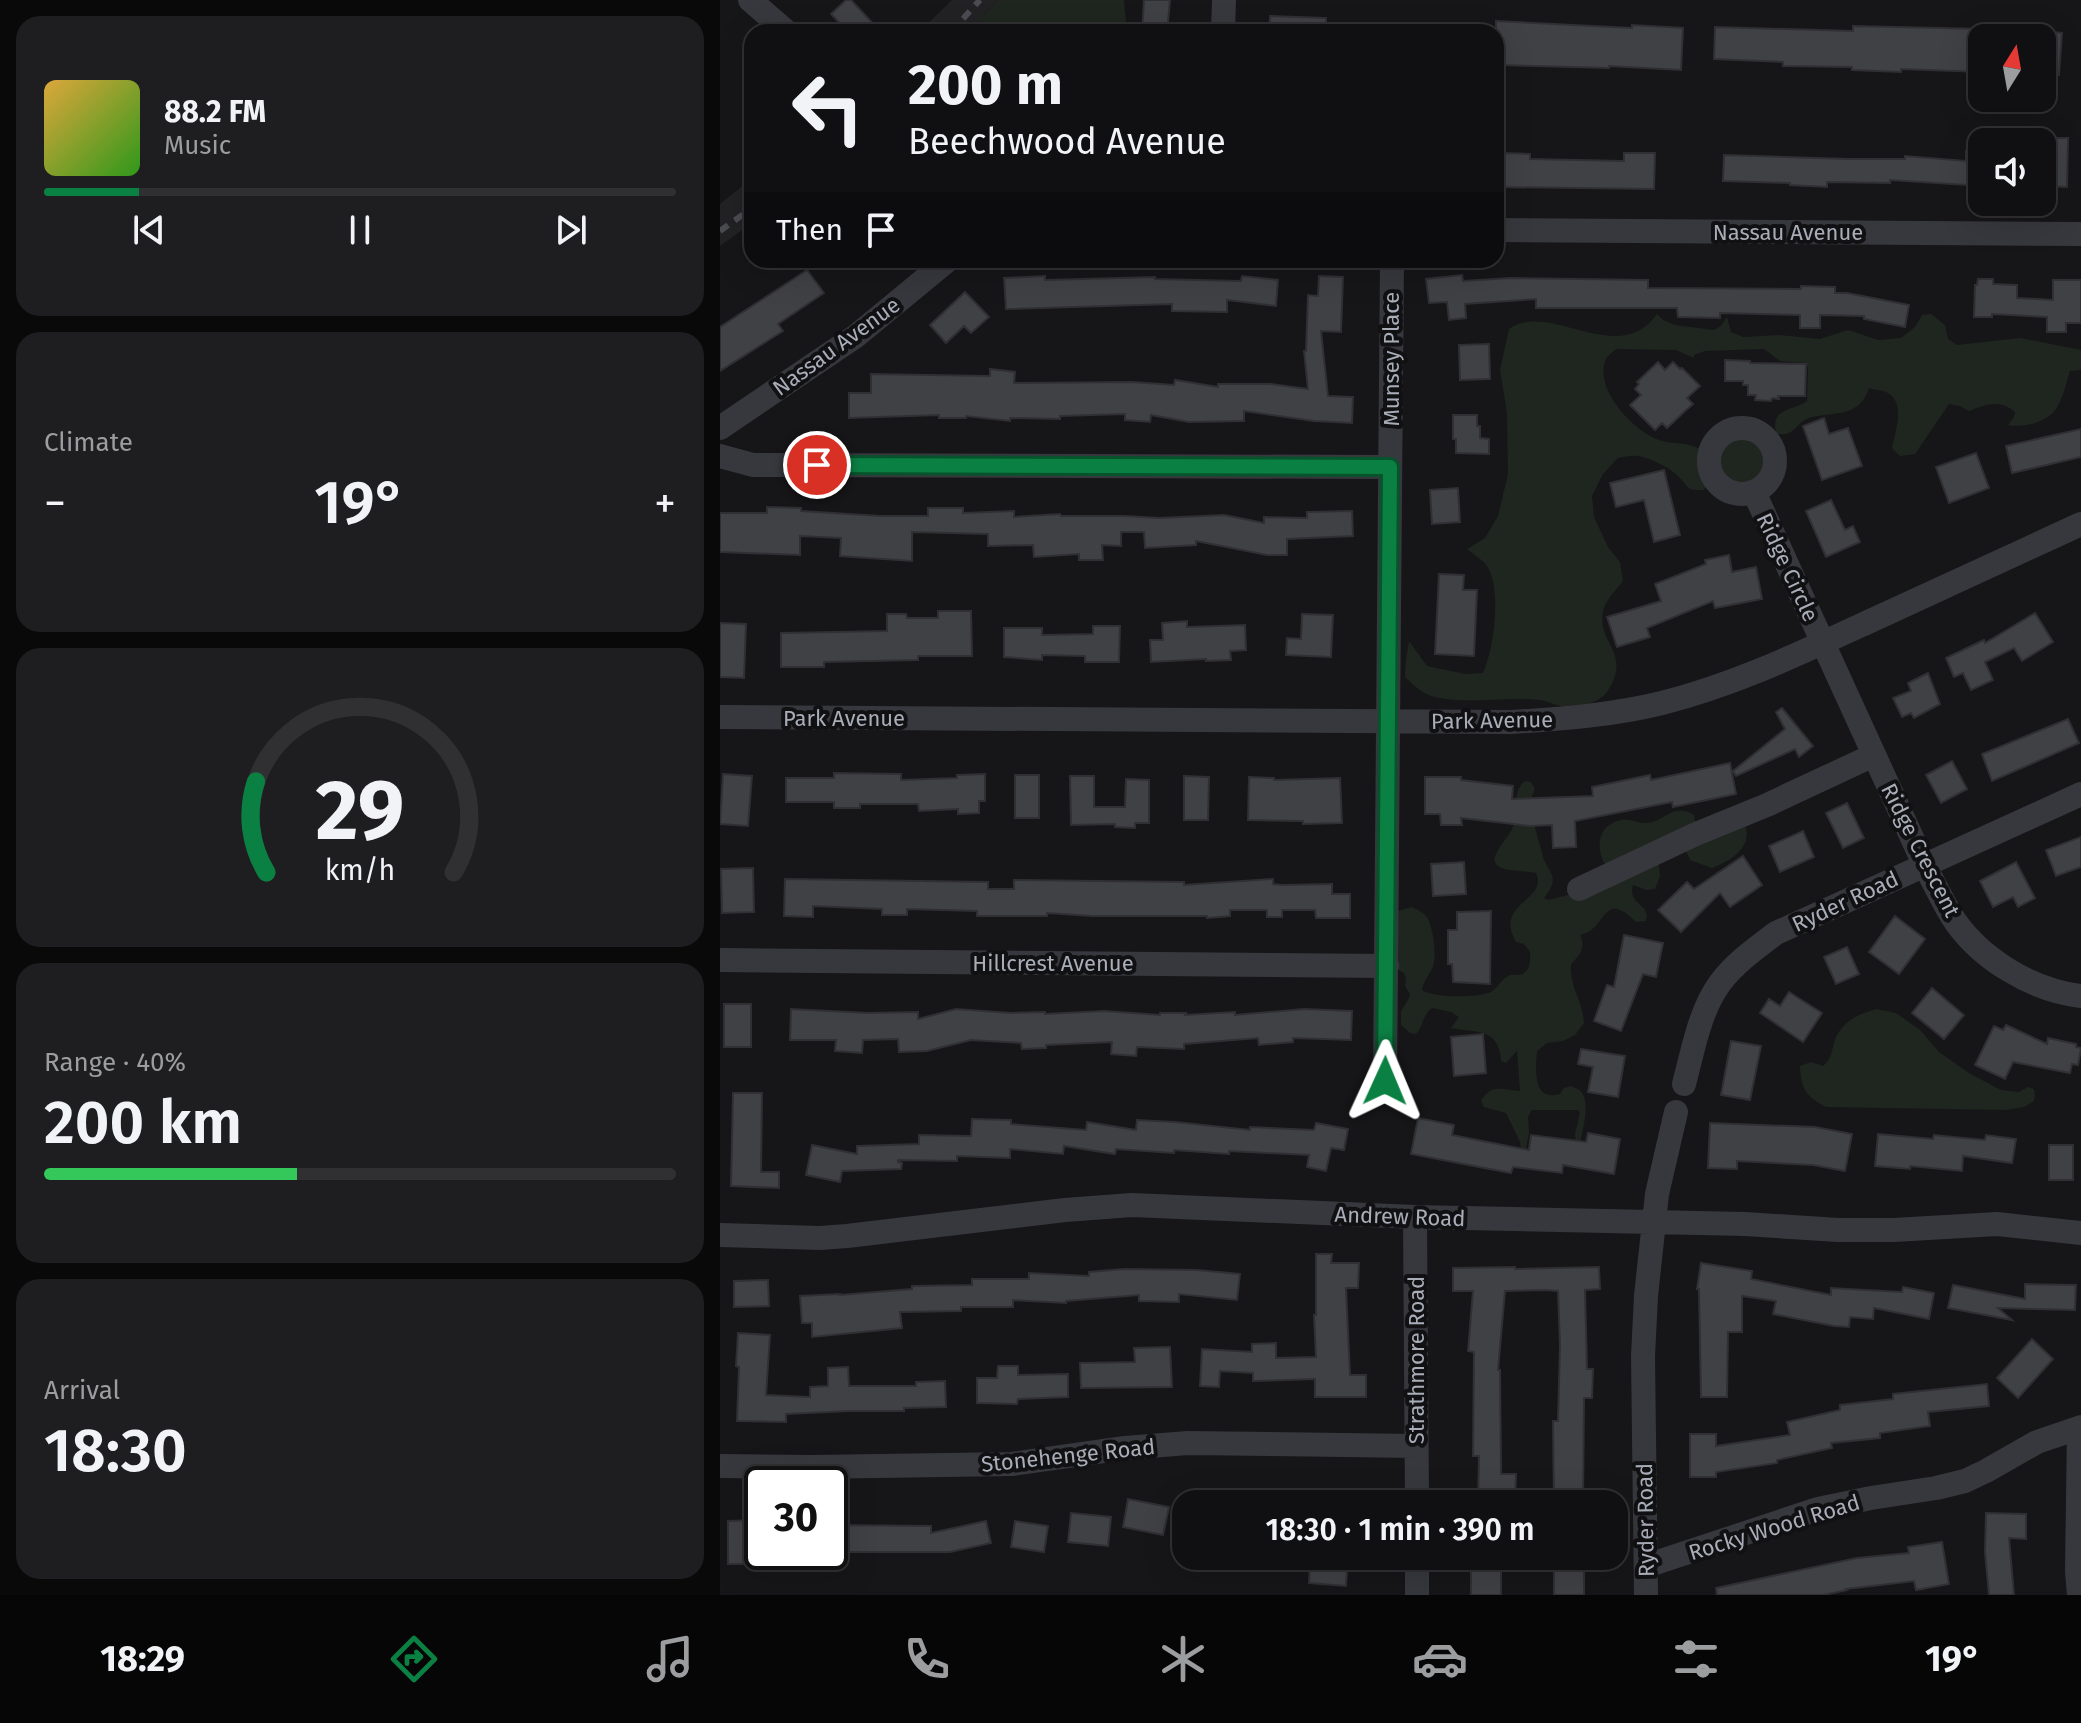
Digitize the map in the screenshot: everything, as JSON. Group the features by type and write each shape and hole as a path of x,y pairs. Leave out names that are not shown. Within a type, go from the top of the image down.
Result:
{"street":[{"path":"750,0 778,24"},
{"path":"1223,24 1224,0"},
{"name":"Nassau Avenue","path":"1504,230 2081,234"},
{"name":"Nassau Avenue","path":"720,428 856,336 938,268"},
{"name":"Munsey Place","path":"1385,1081 1392,268"},
{"path":"720,456 753,465 1390,467"},
{"name":"Ridge Circle","path":"1754,492 1823,643"},
{"name":"Park Avenue","path":"720,717 1511,722 1610,713 1717,687 1773,666 2081,524"},
{"name":"Ridge Crescent","path":"1823,643 1924,864 1952,917 1983,950 2012,973 2058,992 2081,996"},
{"path":"1579,889 1874,755"},
{"name":"Ryder Road","path":"1684,1084 1709,1003 1719,985 1736,965 1776,933 2081,794"},
{"name":"Hillcrest Avenue","path":"720,960 1387,966"},
{"name":"Ryder Road","path":"1646,1595 1643,1356 1646,1296 1660,1180 1676,1112"},
{"name":"Andrew Road","path":"720,1235 847,1236 1111,1206 1745,1224 1838,1230 1991,1224 2081,1233"},
{"name":"Strathmore Road","path":"1415,1217 1417,1490"},
{"path":"2079,1595 2080,1427"},
{"name":"Rocky Wood Road","path":"1646,1566 1818,1509 1965,1481 2030,1446 2080,1427"},
{"name":"Stonehenge Road","path":"720,1466 1012,1464 1125,1448 1188,1443 1416,1446"},
{"path":"1417,1570 1417,1595"}],"shaded area":[{"path":"952,0 998,0 976,24 927,24"},
{"path":"998,0 1124,0 1126,24 976,24"},
{"path":"744,184 744,229 720,246 720,204"},
{"path":"1657,314 1675,325 1714,330 1727,317 1731,332 1743,337 1779,335 1820,339 1848,330 1878,340 1901,338 1915,327 1922,315 1931,314 1945,325 1948,339 1957,345 2020,338 2081,350 2081,370 2070,371 2058,405 2052,414 2040,421 2020,426 2008,425 2015,412 2004,405 1988,405 1969,411 1949,404 1915,454 1900,456 1892,448 1898,419 1897,404 1886,392 1869,388 1865,398 1852,409 1809,418 1782,434 1776,433 1776,418 1807,401 1806,363 1780,361 1764,349 1705,351 1694,355 1694,358 1676,350 1616,349 1607,357 1604,369 1605,381 1617,406 1649,435 1701,450 1708,483 1704,490 1690,489 1665,466 1643,457 1631,456 1618,458 1603,474 1592,496 1594,517 1608,547 1620,562 1623,581 1603,612 1605,633 1616,658 1614,679 1607,692 1590,703 1569,707 1526,699 1448,699 1423,692 1405,677 1409,641 1427,666 1465,674 1483,673 1487,662 1495,619 1492,576 1485,564 1467,549 1485,538 1498,516 1508,474 1507,413 1500,370 1509,329 1526,322 1544,322 1604,335 1623,335 1641,329"},
{"path":"1742,428 1755,431 1765,438 1772,448 1775,461 1772,474 1765,484 1755,491 1742,494 1729,491 1719,484 1712,474 1709,461 1712,448 1719,438 1729,431"},
{"path":"1525,781 1531,782 1534,787 1531,802 1533,819 1543,857 1553,878 1544,898 1548,900 1572,894 1582,901 1606,866 1600,852 1600,838 1613,823 1624,820 1653,822 1680,811 1694,815 1696,825 1744,823 1747,831 1744,846 1739,852 1712,868 1690,860 1686,851 1658,860 1660,876 1655,889 1646,890 1633,885 1633,897 1645,911 1646,921 1636,922 1617,909 1611,910 1596,926 1580,935 1582,948 1571,964 1571,973 1584,1023 1575,1035 1563,1041 1547,1043 1537,1051 1536,1071 1539,1086 1547,1095 1558,1095 1571,1086 1582,1093 1586,1105 1581,1139 1577,1152 1575,1134 1578,1110 1532,1110 1528,1117 1529,1133 1523,1164 1520,1142 1506,1113 1484,1107 1481,1101 1494,1089 1520,1091 1517,1051 1506,1063 1501,1061 1496,1042 1491,1037 1451,1028 1459,1017 1432,1008 1416,1034 1410,1033 1401,1025 1401,1011 1410,994 1405,986 1406,978 1404,973 1384,962 1398,911 1412,907 1427,917 1434,942 1434,962 1422,990 1445,996 1485,994 1507,976 1527,970 1530,952 1524,944 1516,942 1511,918 1535,890 1538,882 1536,873 1502,868 1495,862 1498,850 1512,829 1516,797"},
{"path":"1876,1009 1896,1013 1920,1030 1939,1052 2001,1090 2019,1092 2028,1087 2034,1089 2034,1101 2024,1107 2006,1110 1826,1107 1819,1103 1806,1091 1800,1066 1811,1062 1823,1066 1845,1025 1859,1015"}],"building":[{"path":"846,0 851,0 874,24 840,24 831,14"},
{"path":"1144,0 1170,0 1168,24 1142,24"},
{"path":"1270,16 1326,18 1326,24 1270,24"},
{"path":"1496,21 1683,28 1681,70 1504,65 1504,24 1496,24"},
{"path":"1853,26 1968,29 1968,71 1852,70 1852,67 1783,66 1783,62 1714,59 1715,27 1853,31"},
{"path":"2056,32 2062,33 2059,75 2056,75"},
{"path":"2056,138 2068,138 2067,187 2056,187"},
{"path":"1968,151 1968,185 1890,180 1890,183 1827,182 1827,187 1723,181 1724,155 1848,159 1905,159 1905,156 1966,161"},
{"path":"1504,153 1530,154 1530,159 1624,161 1624,153 1655,153 1654,189 1504,187"},
{"path":"807,270 824,293 778,324 783,331 720,371 720,327"},
{"path":"1462,275 1463,281 1511,278 1648,280 1648,288 1835,287 1835,293 1909,305 1905,327 1864,319 1864,316 1820,315 1820,328 1800,328 1800,315 1720,313 1720,318 1678,317 1677,308 1536,308 1536,299 1465,304 1466,318 1449,320 1447,302 1429,303 1426,279"},
{"path":"1045,276 1045,280 1155,277 1241,281 1242,276 1278,280 1276,306 1227,300 1227,312 1172,311 1172,304 1006,309 1004,278"},
{"path":"1319,276 1343,277 1341,332 1321,331 1328,396 1353,397 1352,423 1244,411 1244,421 1189,422 1151,415 1150,422 1125,420 1125,414 1060,416 1060,419 1010,418 1010,421 966,416 939,418 939,415 849,418 849,393 871,393 871,374 990,376 990,369 1015,372 1014,383 1132,382 1174,385 1175,380 1218,387 1218,384 1271,384 1308,389 1304,351 1308,295 1318,296"},
{"path":"1978,279 1993,279 1993,284 2017,285 2017,298 2053,300 2053,280 2081,280 2081,323 2066,323 2066,332 2047,332 2047,317 1992,314 1992,317 1974,317"},
{"path":"965,292 989,317 971,333 964,326 946,343 930,325"},
{"path":"1489,344 1490,379 1460,380 1459,345"},
{"path":"1725,360 1806,364 1805,396 1755,400 1756,395 1748,395 1748,385 1743,385 1743,381 1725,381"},
{"path":"1658,362 1665,370 1673,362 1700,386 1687,398 1693,404 1667,428 1662,423 1655,430 1630,405 1641,395 1635,389 1639,384 1637,382"},
{"path":"1453,415 1477,415 1480,438 1489,439 1489,454 1456,453"},
{"path":"1824,418 1829,434 1848,428 1862,466 1822,480 1803,426"},
{"path":"2081,429 2081,457 2012,473 2006,446"},
{"path":"1976,453 1989,488 1949,503 1936,467"},
{"path":"1664,470 1680,535 1654,542 1644,500 1616,507 1610,483"},
{"path":"1458,488 1460,522 1432,524 1430,490"},
{"path":"1831,500 1845,530 1853,526 1860,542 1826,557 1806,511"},
{"path":"767,507 881,516 928,516 928,508 963,508 963,513 1014,511 1014,517 1060,514 1159,518 1224,515 1264,523 1264,517 1307,518 1307,512 1352,511 1353,536 1287,539 1287,555 1267,555 1196,541 1196,545 1145,548 1144,532 1121,532 1121,546 1102,545 1103,560 1079,560 1079,554 1034,557 1033,545 988,546 988,534 912,532 912,561 840,556 841,538 800,536 800,555 720,552 720,513 767,513"},
{"path":"1729,555 1732,572 1756,567 1762,599 1715,608 1713,601 1647,628 1650,637 1617,647 1607,617 1661,601 1655,584 1706,564 1705,560"},
{"path":"1439,574 1464,575 1463,590 1477,590 1474,656 1435,654"},
{"path":"938,611 971,611 972,656 918,656 918,660 824,662 824,667 781,667 781,633 887,631 887,614 906,614 907,618 938,618"},
{"path":"2035,613 2053,642 2022,661 2014,648 1985,662 1993,680 1971,690 1963,673 1954,677 1946,658 1984,640 1985,643"},
{"path":"1302,614 1333,615 1331,657 1286,655 1287,638 1301,639"},
{"path":"1187,621 1187,627 1245,625 1246,650 1230,651 1231,660 1151,662 1150,640 1163,640 1162,623"},
{"path":"720,623 746,624 744,678 720,677"},
{"path":"1093,626 1120,626 1119,662 1085,662 1085,656 1042,655 1042,660 1004,657 1004,628 1042,628 1042,635 1093,634"},
{"path":"1928,673 1940,704 1914,718 1911,713 1902,717 1893,698 1911,691 1908,683"},
{"path":"1782,708 1813,746 1799,757 1795,749 1736,776 1733,771 1785,729 1776,712"},
{"path":"2068,719 2079,743 1992,781 1982,754"},
{"path":"1952,761 1967,789 1941,803 1926,775"},
{"path":"1730,763 1736,794 1673,807 1672,802 1575,821 1576,847 1553,848 1552,825 1530,826 1461,818 1462,825 1441,825 1440,814 1425,814 1425,777 1461,777 1461,780 1513,786 1512,799 1593,796 1592,787 1650,775 1651,780"},
{"path":"834,773 901,774 901,780 985,774 985,801 979,801 979,813 958,814 958,809 919,811 918,804 860,804 860,808 834,808 834,802 786,802 786,778 834,778"},
{"path":"723,774 752,776 748,826 720,824"},
{"path":"1015,775 1039,775 1039,818 1015,818"},
{"path":"1070,776 1094,776 1094,807 1125,807 1126,779 1149,780 1149,823 1135,823 1135,828 1115,827 1115,824 1071,825"},
{"path":"1184,776 1209,777 1208,820 1184,820"},
{"path":"1249,777 1274,780 1340,778 1342,823 1248,820"},
{"path":"1847,803 1864,838 1843,848 1826,813"},
{"path":"1803,831 1814,857 1780,872 1769,846"},
{"path":"2081,837 2081,867 2056,876 2046,850"},
{"path":"1743,856 1762,885 1730,907 1720,893 1681,932 1658,910 1687,882 1694,889"},
{"path":"1464,862 1466,894 1433,896 1431,864"},
{"path":"2016,862 2035,898 2018,907 2013,897 1993,907 1980,881"},
{"path":"753,868 754,912 722,913 721,869"},
{"path":"785,879 988,882 988,889 1014,889 1014,880 1184,882 1184,885 1273,879 1273,884 1282,885 1332,884 1332,894 1350,894 1350,918 1316,918 1315,910 1282,910 1282,917 1267,917 1267,910 1230,910 1230,916 1207,918 1047,913 1047,916 977,916 977,911 907,909 907,915 882,915 882,909 813,906 813,917 784,916"},
{"path":"1491,911 1490,984 1453,982 1452,964 1448,964 1448,930 1457,930 1457,912"},
{"path":"1895,916 1925,939 1899,974 1869,952"},
{"path":"1624,935 1663,943 1656,977 1643,974 1621,1031 1594,1021 1607,985 1614,987"},
{"path":"1847,947 1859,974 1836,984 1824,957"},
{"path":"1932,988 1964,1015 1944,1039 1912,1013"},
{"path":"1789,992 1822,1013 1803,1042 1760,1013 1769,999 1780,1006"},
{"path":"724,1004 751,1004 751,1047 724,1047"},
{"path":"791,1009 918,1012 918,1019 956,1009 1160,1015 1235,1012 1235,1015 1304,1009 1352,1011 1351,1040 1293,1038 1293,1042 1259,1045 1258,1038 1184,1044 1184,1049 1137,1047 1136,1056 1111,1054 1112,1042 1022,1049 1021,1043 971,1040 927,1051 899,1052 898,1039 863,1040 862,1053 835,1051 836,1040 790,1040"},
{"path":"2006,1025 2047,1044 2048,1038 2076,1044 2081,1048 2078,1065 2072,1064 2070,1073 2013,1062 2005,1079 1975,1065 1994,1026 2003,1030"},
{"path":"1483,1034 1486,1073 1454,1076 1451,1037"},
{"path":"1731,1041 1761,1046 1750,1100 1721,1095"},
{"path":"1581,1049 1625,1056 1618,1097 1588,1092 1593,1067 1578,1064"},
{"path":"733,1093 762,1093 761,1172 779,1172 779,1188 731,1186"},
{"path":"1418,1118 1454,1125 1452,1135 1529,1150 1531,1135 1586,1142 1588,1133 1620,1139 1614,1174 1563,1165 1562,1173 1513,1167 1511,1173 1411,1154"},
{"path":"972,1119 1011,1120 1011,1124 1086,1130 1087,1122 1136,1130 1137,1120 1250,1130 1250,1127 1314,1130 1316,1123 1348,1129 1344,1150 1331,1148 1326,1171 1307,1167 1309,1155 1116,1149 1115,1154 1064,1146 1063,1154 1010,1149 1010,1158 957,1156 957,1161 898,1160 902,1163 901,1169 842,1171 840,1182 806,1175 812,1145 857,1154 857,1146 919,1144 919,1135 971,1136"},
{"path":"1710,1123 1815,1127 1852,1134 1845,1171 1813,1165 1737,1161 1737,1169 1708,1168"},
{"path":"1878,1134 1933,1139 1934,1135 1985,1140 1986,1135 2016,1139 2012,1163 1963,1156 1962,1171 1875,1166"},
{"path":"2049,1145 2073,1145 2073,1180 2049,1180"},
{"path":"1316,1254 1332,1254 1331,1263 1359,1263 1358,1288 1346,1288 1350,1375 1366,1375 1366,1397 1315,1397 1315,1379 1253,1381 1253,1373 1220,1371 1219,1387 1200,1386 1202,1349 1252,1352 1252,1344 1276,1343 1276,1358 1316,1357"},
{"path":"1701,1263 1752,1271 1751,1279 1831,1295 1831,1288 1902,1292 1903,1287 1934,1293 1929,1319 1874,1308 1873,1319 1850,1317 1849,1327 1773,1314 1776,1301 1742,1296 1742,1332 1728,1332 1727,1397 1701,1397 1697,1289"},
{"path":"1599,1267 1600,1289 1585,1290 1587,1369 1593,1369 1592,1398 1584,1398 1583,1490 1554,1490 1553,1421 1558,1421 1560,1345 1558,1291 1544,1290 1505,1291 1498,1370 1501,1474 1516,1474 1515,1490 1478,1490 1479,1456 1473,1456 1474,1352 1468,1351 1473,1291 1453,1291 1453,1268"},
{"path":"1124,1269 1240,1274 1237,1300 1179,1294 1179,1302 1139,1301 1139,1295 1066,1303 1013,1300 1013,1307 900,1312 902,1328 812,1337 812,1323 802,1323 800,1296 912,1289 912,1286 972,1285 972,1279 1029,1279 1029,1273 1089,1276 1089,1272"},
{"path":"768,1280 769,1306 734,1307 734,1281"},
{"path":"2025,1284 2076,1285 2075,1310 1998,1308 2012,1320 1948,1308 1953,1285 2025,1299"},
{"path":"738,1333 770,1335 766,1395 810,1397 810,1387 828,1386 828,1368 848,1367 849,1386 916,1386 916,1382 945,1381 946,1407 786,1414 786,1422 737,1421"},
{"path":"2032,1339 2053,1359 2018,1398 1997,1378"},
{"path":"1170,1347 1172,1387 1081,1388 1080,1363 1135,1362 1134,1348"},
{"path":"998,1366 1018,1366 1018,1375 1068,1374 1068,1397 1018,1399 1017,1404 977,1403 977,1378 997,1378"},
{"path":"1987,1384 1989,1406 1928,1412 1930,1426 1880,1433 1880,1438 1831,1443 1832,1448 1777,1460 1777,1463 1716,1472 1716,1477 1690,1477 1690,1434 1716,1434 1716,1446 1790,1435 1787,1422 1840,1410 1840,1405 1893,1399 1893,1394"},
{"path":"1128,1499 1169,1507 1163,1535 1123,1527"},
{"path":"1071,1513 1111,1517 1108,1546 1068,1542"},
{"path":"1986,1513 2026,1514 2026,1539 2009,1538 2014,1595 1989,1595 1985,1552"},
{"path":"744,1520 744,1564 728,1564 728,1521"},
{"path":"986,1521 991,1543 950,1552 848,1552 848,1525 931,1526 931,1533"},
{"path":"1015,1521 1048,1526 1044,1552 1011,1547"},
{"path":"1942,1542 1949,1584 1916,1590 1914,1581 1846,1589 1824,1595 1717,1595 1716,1588 1857,1558 1909,1553 1908,1547"},
{"path":"1310,1570 1347,1570 1346,1586 1309,1583"},
{"path":"1471,1570 1501,1570 1501,1595 1471,1595"},
{"path":"1554,1570 1584,1570 1584,1595 1554,1595"}],"railway":[{"path":"958,24 980,0"},
{"path":"720,231 744,214"}],"route":[{"path":"817,465 1390,467 1385,1081"}]}
